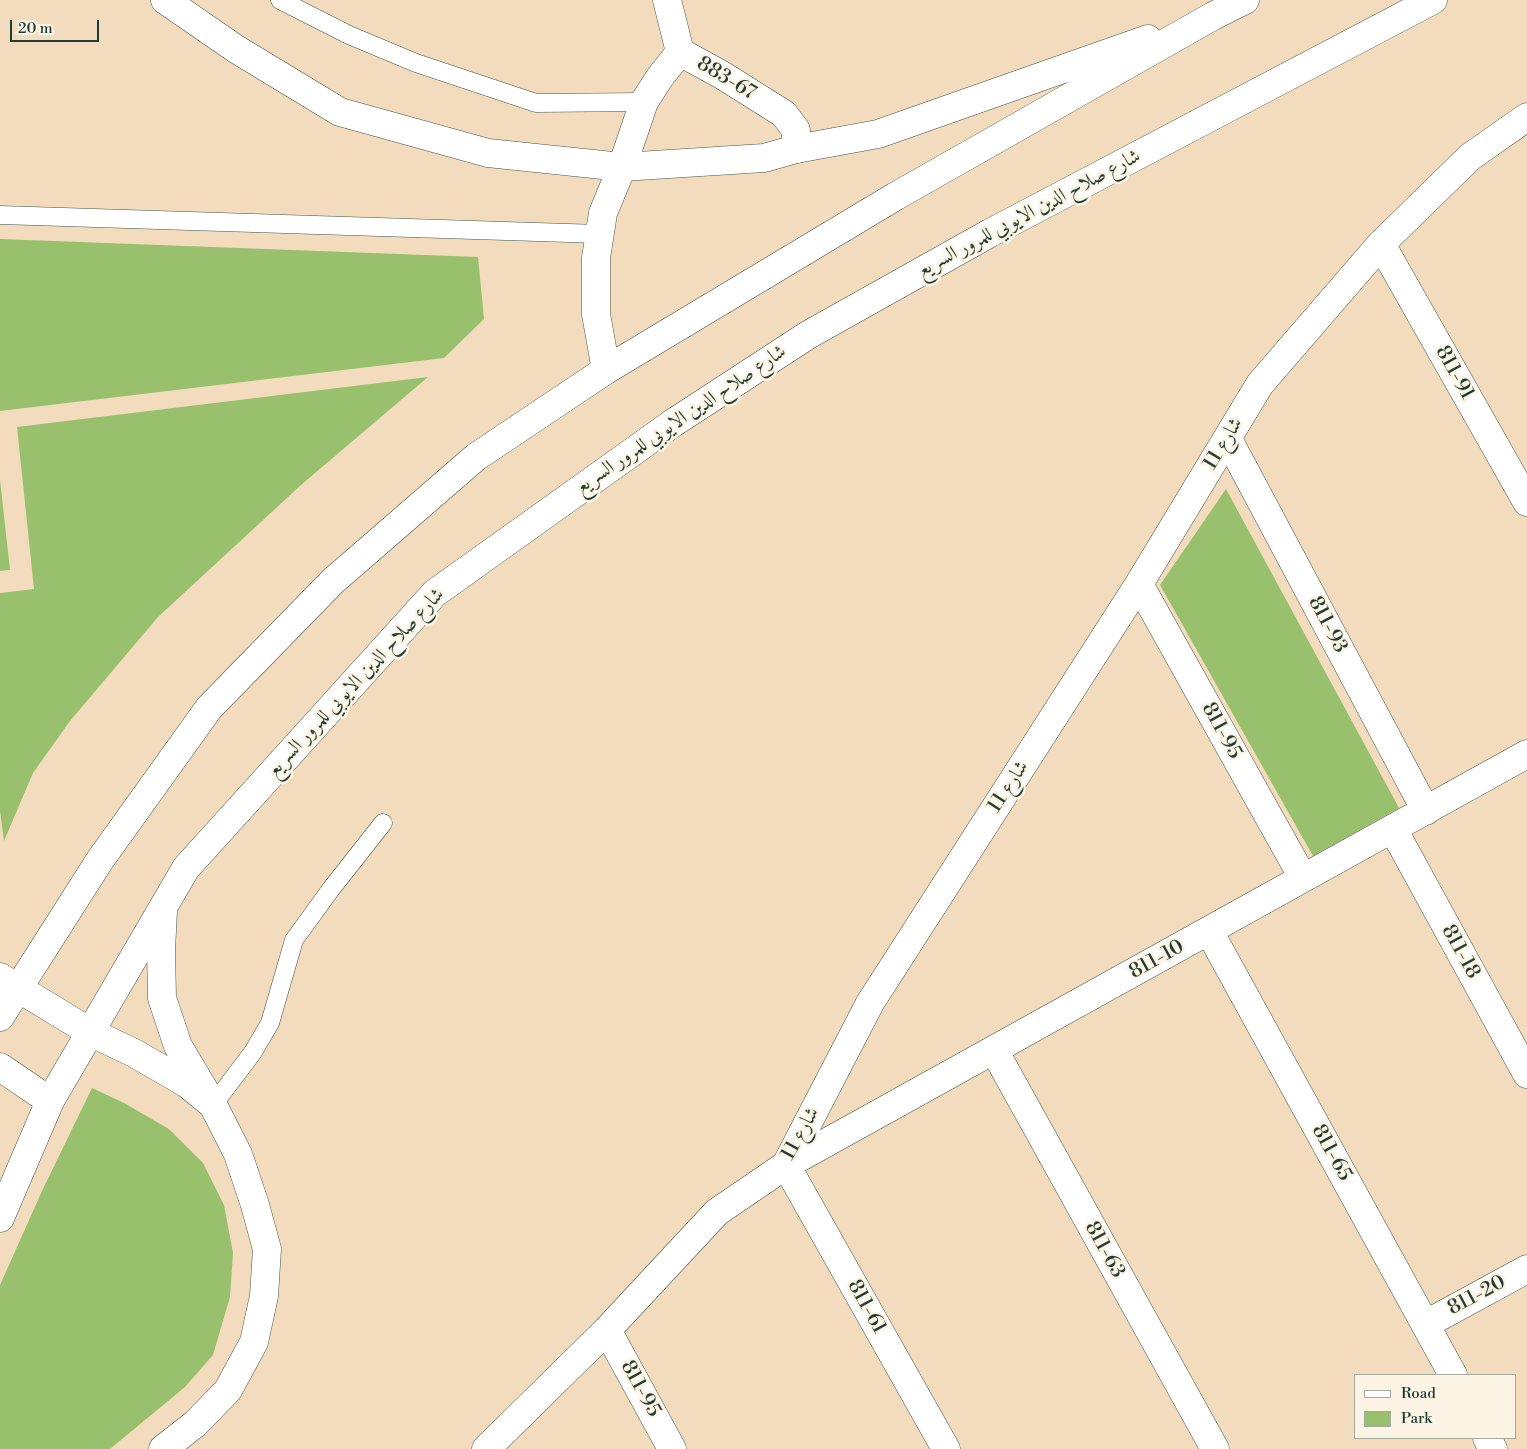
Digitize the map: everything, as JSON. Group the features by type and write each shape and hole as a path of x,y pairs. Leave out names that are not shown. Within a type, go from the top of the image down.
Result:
{"street":[{"path":"165,0 236,49 340,112 488,153 622,167 764,158 878,134 1209,8 1245,0"},
{"name":"883-67","path":"667,0 680,52 722,75 784,114 796,130 796,150"},
{"name":"شارع صلاح الدين الايوبي للمرور السريع","path":"0,1218 50,1101 186,868 435,593 673,422 808,335 964,248 1433,0"},
{"path":"0,1017 9,983 209,708 333,581 476,457 606,370 1209,8"},
{"path":"606,370 596,314 596,258 603,213 622,167 644,102 660,77 680,52"},
{"name":"شارع 11","path":"486,1449 607,1330 717,1212 786,1165 870,1003 1140,584 1260,384 1381,244 1470,157 1527,117"},
{"name":"811-91","path":"1381,244 1527,502"},
{"name":"811-93","path":"1228,439 1426,811"},
{"name":"811-95","path":"1140,584 1303,878"},
{"name":"811-10","path":"786,1165 1527,755"},
{"name":"811-18","path":"1393,829 1527,1074"},
{"path":"163,1449 195,1424 228,1390 254,1342 264,1296 267,1249 256,1205 238,1154 213,1105 178,1046 162,998 161,950 164,905"},
{"name":"811-65","path":"1209,931 1452,1374"},
{"path":"9,983 90,1032 134,1053 186,1083 213,1105"},
{"name":"811-63","path":"994,1050 1215,1449"},
{"path":"0,1067 50,1101"},
{"name":"811-61","path":"786,1165 946,1449"},
{"name":"811-20","path":"1426,1324 1527,1269"},
{"name":"811-95","path":"607,1330 672,1449"}],"lane":[{"path":"280,0 349,35 416,63 536,103 644,102"},
{"path":"0,215 600,234"},
{"path":"213,1105 253,1052 270,1023 294,940 330,889 383,824"}],"green space":[{"path":"0,239 478,257 484,319 444,358 0,411"},
{"path":"428,377 301,485 158,617 70,721 33,773 4,841 0,811 0,593 34,589 17,427"},
{"path":"0,480 10,570 0,571"},
{"path":"1226,489 1399,808 1313,856 1160,585"},
{"path":"92,1088 124,1103 169,1129 203,1163 224,1205 233,1253 230,1297 213,1355 185,1387 110,1449 0,1449 0,1285 42,1191"}]}
